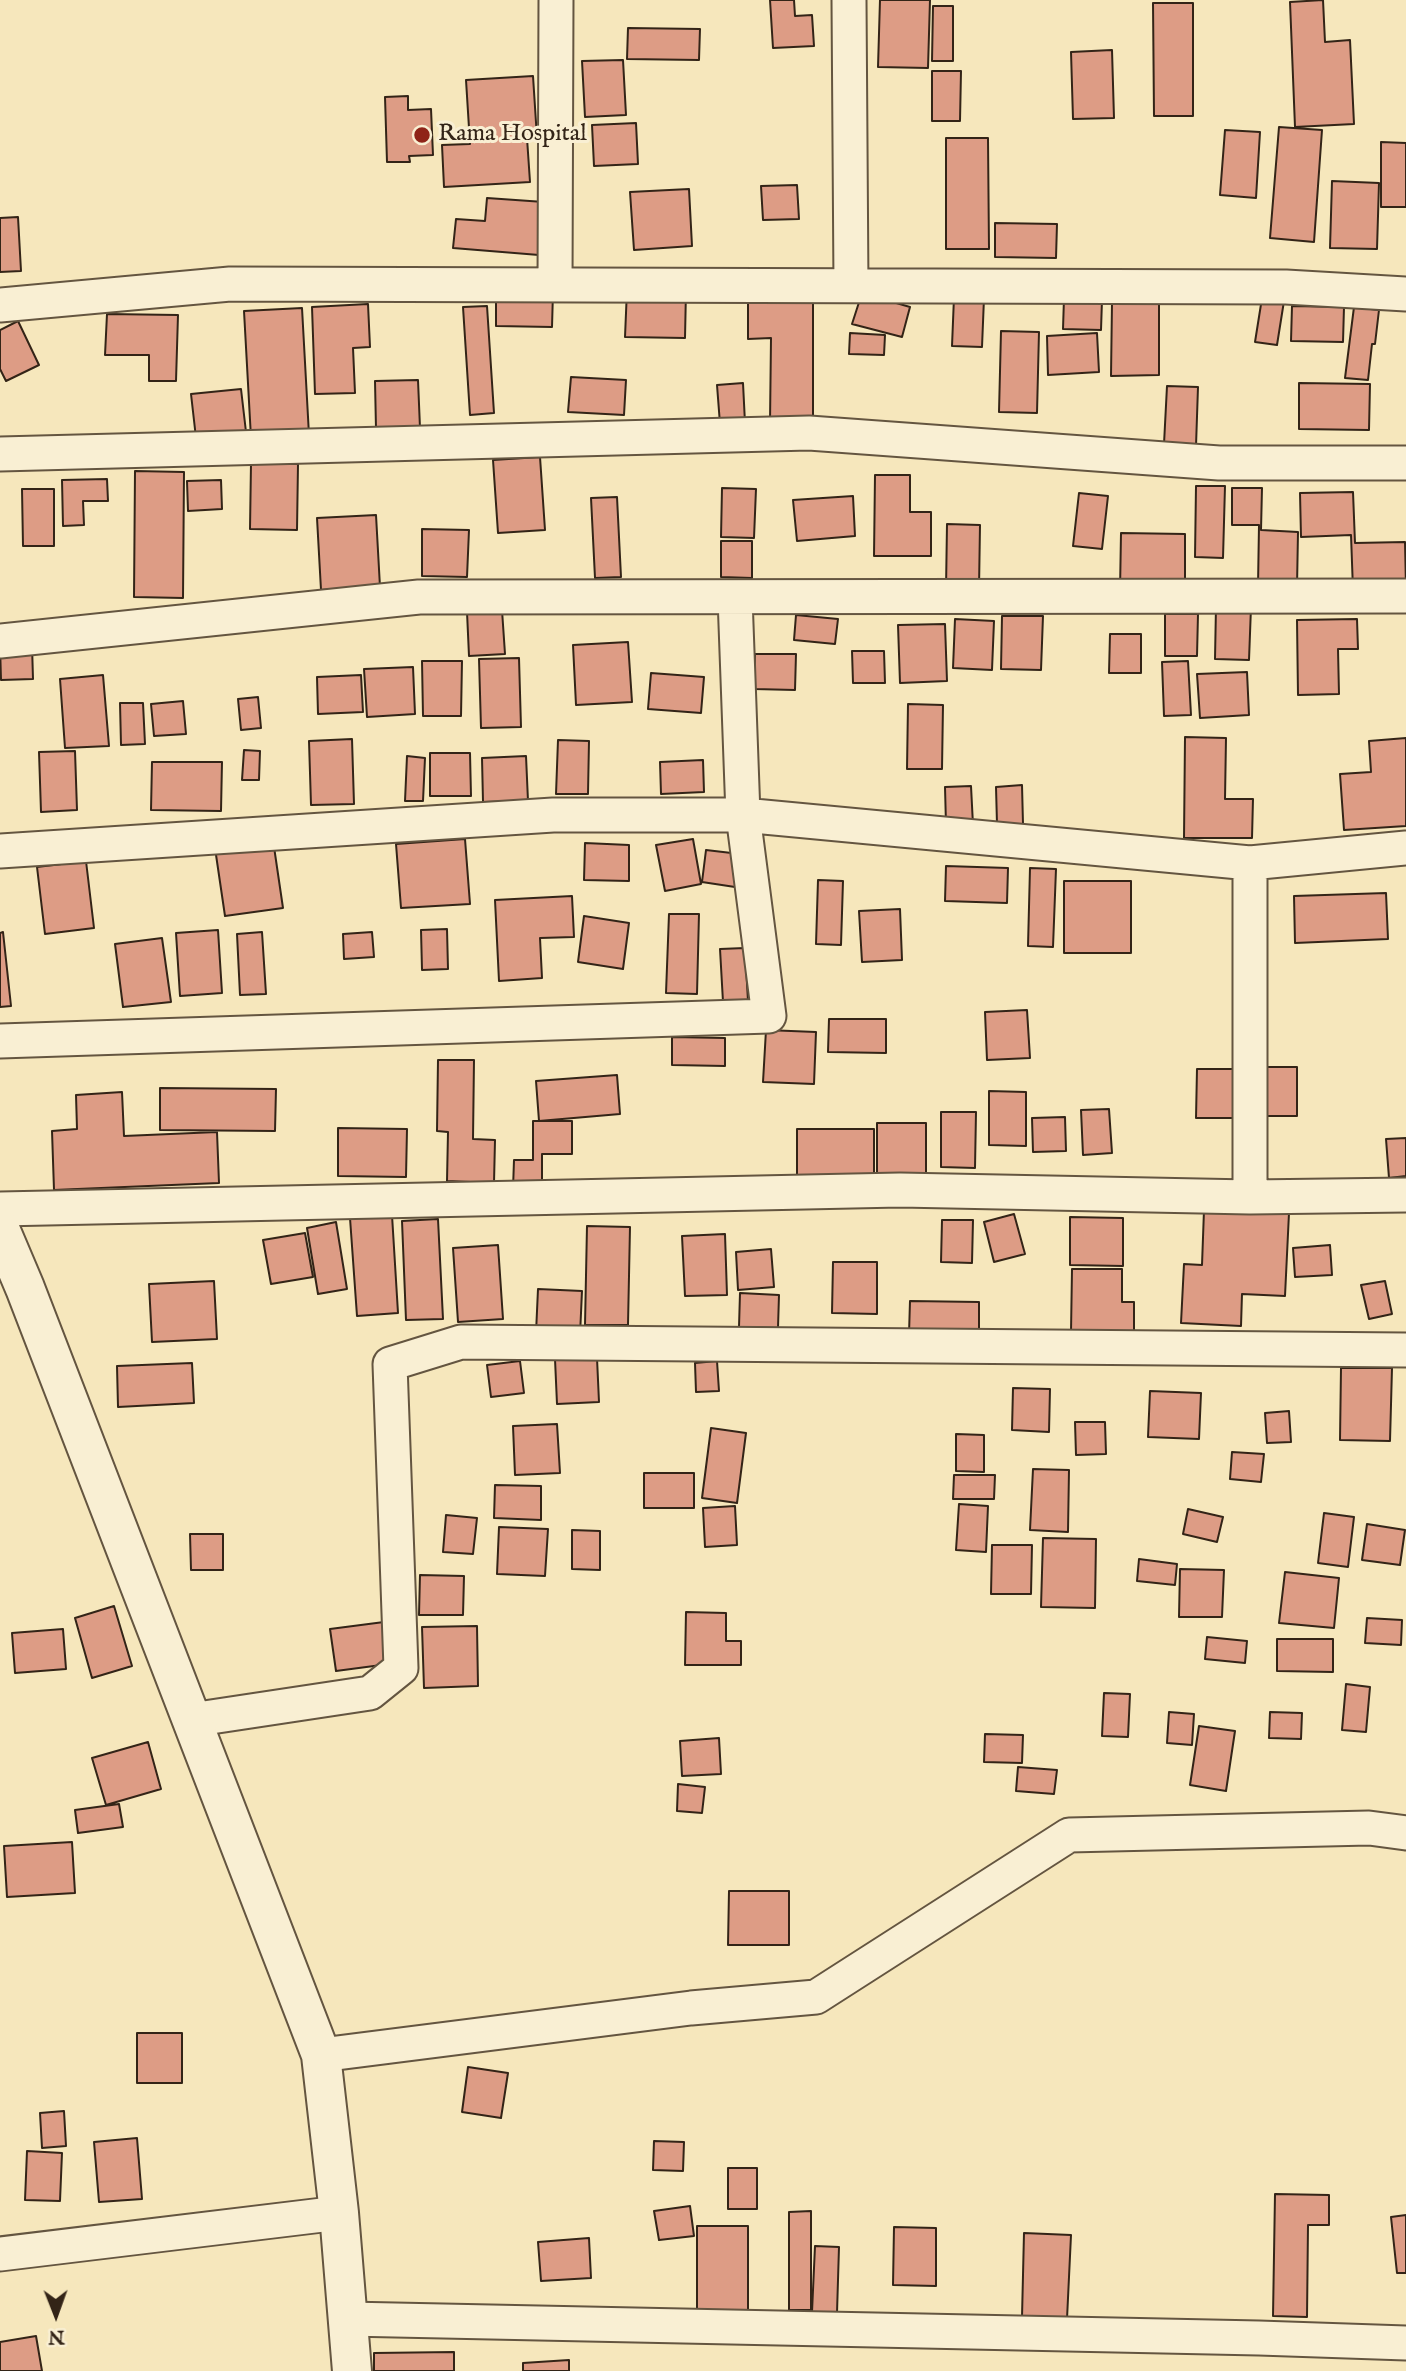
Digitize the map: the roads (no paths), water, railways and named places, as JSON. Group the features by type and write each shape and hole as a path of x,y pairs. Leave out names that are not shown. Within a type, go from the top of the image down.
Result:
{"street":[{"path":"555,285 556,0"},
{"path":"849,0 851,286"},
{"path":"0,304 230,284 1286,288 1406,294"},
{"path":"0,454 809,433 1219,463 1406,463"},
{"path":"0,641 419,597 1406,596"},
{"path":"0,1041 769,1016 743,815 734,597"},
{"path":"0,851 553,814 743,815 1250,863 1406,848"},
{"path":"1250,863 1250,1197"},
{"path":"0,1209 900,1190 1250,1197 1406,1195"},
{"path":"0,1229 321,2055 339,2213 352,2371"},
{"path":"191,1720 370,1693 401,1668 390,1364 414,1356 461,1342 1406,1350"},
{"path":"321,2055 691,2008 816,1997 1069,1835 1369,1828 1406,1833"},
{"path":"0,2254 339,2213"},
{"path":"347,2319 1406,2343"}],"place":[{"name":"Rama Hospital","path":"422,135"}]}
